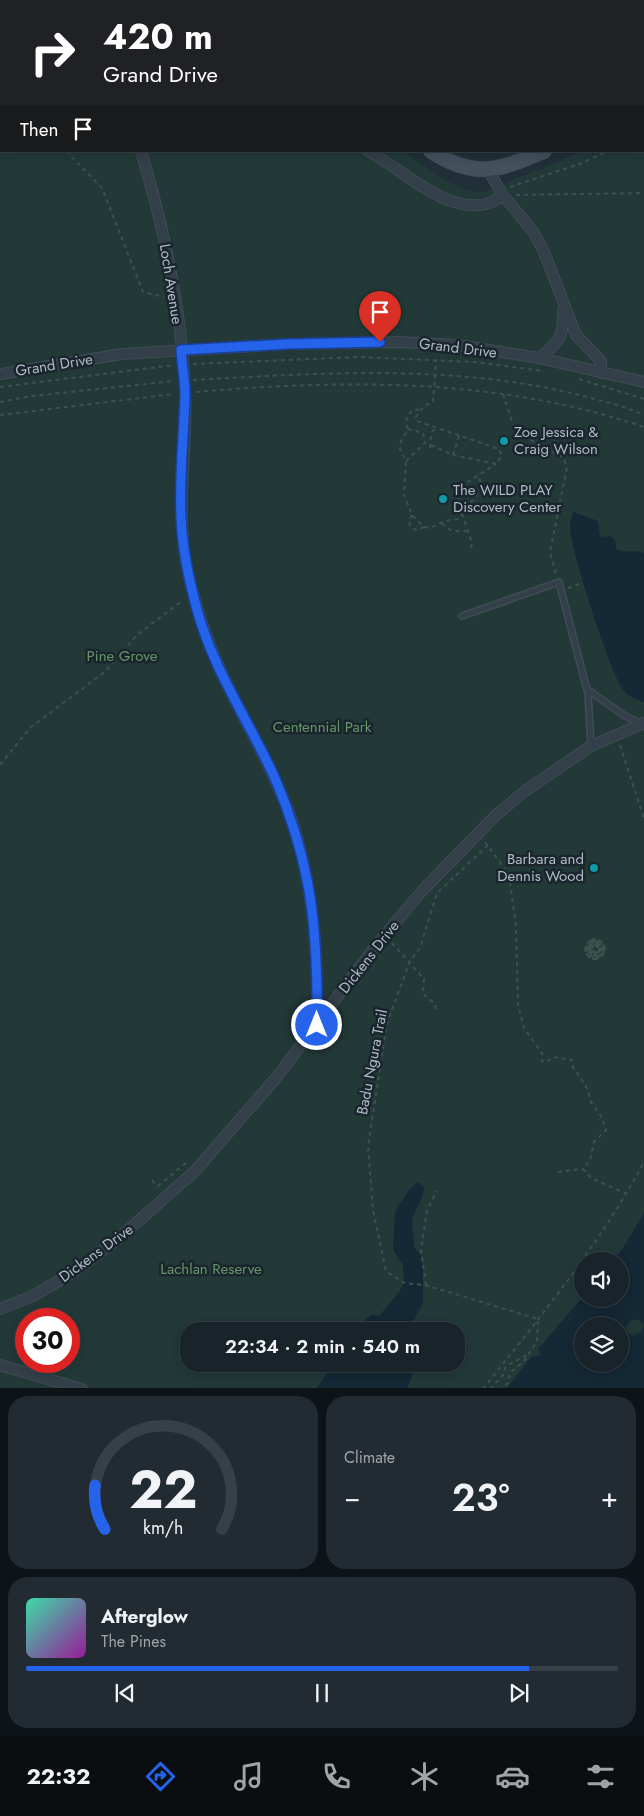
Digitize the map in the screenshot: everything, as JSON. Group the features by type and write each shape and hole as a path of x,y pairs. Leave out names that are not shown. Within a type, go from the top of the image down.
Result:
{"main road":[{"path":"433,152 458,165 488,170 541,152"}],"street":[{"name":"Loch Avenue","path":"140,152 170,267 181,350 185,393 180,516 193,592 198,615 216,661 272,773 302,852 315,926 318,968 317,1025"},
{"path":"370,152 436,194 459,204 488,204 503,195"},
{"path":"488,170 503,195 534,233 561,293 566,313 576,335 601,361 602,373"},
{"path":"539,358 556,345 562,336 561,293"},
{"name":"Grand Drive","path":"0,374 122,354 288,344 399,342 458,346 539,358 644,382"},
{"name":"Dickens Drive","path":"0,1309 33,1296 72,1273 154,1208 195,1171 222,1143 317,1025 384,935 436,874 496,815 526,791 591,746 643,724"},
{"path":"0,1365 82,1388"}],"lane":[{"path":"462,616 558,582 588,690 591,746"},
{"path":"588,690 625,716 643,724"}],"path":[{"path":"67,152 102,188 143,292 174,300"},
{"path":"503,195 508,187 582,163 606,152"},
{"path":"503,195 644,192"},
{"path":"0,387 182,364 358,357 475,362 545,371"},
{"path":"424,527 412,515 404,495 406,461 400,449 401,441 408,428 407,415 414,409 419,410 433,402 436,361"},
{"path":"0,402 32,396 184,381 318,375 435,375 496,380 550,388 624,406 644,415"},
{"path":"572,377 644,399"},
{"path":"0,415 74,404 185,393 358,382 435,385 503,394 559,403 644,427"},
{"path":"503,394 514,427 538,445 563,458 567,467 550,552 558,582"},
{"path":"419,410 416,417 417,421 500,449 502,456 496,464 479,474 458,491 472,543 471,548"},
{"path":"408,428 431,435"},
{"path":"435,428 431,435 430,446 453,455 496,464"},
{"path":"406,461 425,443 423,433"},
{"path":"453,455 459,436"},
{"path":"412,515 409,522 411,528 416,530 424,527 430,528 458,519 481,488 479,474"},
{"path":"442,523 457,532 468,531"},
{"path":"561,590 582,583"},
{"path":"0,765 31,727 106,670 137,635 193,592"},
{"path":"617,735 644,819"},
{"name":"Badu Ngura Trail","path":"538,1319 425,1285 404,1283 386,1272 373,1210 368,1146 387,1023 410,961 420,948 437,893 488,845 509,875 516,926 518,1004 524,1028 543,1055 542,1061 546,1062 552,1057 572,1060 573,1067 587,1088 591,1102 602,1116 606,1130 594,1142 590,1160 583,1169"},
{"path":"384,935 421,974 426,984 423,994 435,1004 436,1012"},
{"path":"591,940 592,942 596,942 602,946 597,943 593,943 594,946 598,948 597,953 599,949 595,945 599,947 594,944 598,944 601,950 598,954 600,950 600,947 598,952 596,954 593,953 592,951 594,953 597,953 593,951 593,946 591,951 592,945 590,949 591,953 598,955 592,954 590,952 590,954 598,955 601,952 602,946 602,950 599,956 603,950 603,948 601,944 598,942 592,941 599,941 603,944 599,941 592,940 594,939 598,939 603,943 605,946 605,952 600,958 604,951 604,945 604,950 601,955 596,958 590,957 588,954 593,957 598,957 593,956 589,954 588,949 591,943 588,946 587,952 587,946 590,941 586,946 586,949 588,955 593,959 599,959 594,959 589,958 585,951 587,943 590,940 592,943 589,946 588,948 589,952 590,946 592,944 595,949"},
{"path":"158,1186 187,1162"},
{"path":"483,1388 538,1319 627,1194 644,1162"},
{"path":"558,1172 583,1169 591,1178 627,1194"},
{"path":"425,1285 421,1250 427,1210 437,1191"},
{"path":"501,1388 508,1383 509,1375 526,1360 533,1348 538,1337 538,1319"},
{"path":"490,1388 505,1372 504,1368 529,1354"},
{"path":"505,1372 509,1375"}],"green space":[{"name":"Centennial Park","path":"0,152 404,152 452,183 462,188 484,192 581,152 644,152 644,1388 0,1388"}],"water":[{"path":"573,512 598,521 600,537 610,536 615,540 616,549 644,553 644,702 632,697 622,688 609,659 576,559 570,527"},
{"path":"418,1182 424,1187 423,1195 412,1219 414,1247 421,1256 423,1271 423,1303 413,1322 363,1322 371,1315 379,1316 400,1291 404,1282 403,1265 393,1250 395,1211 409,1190"},
{"path":"644,1213 644,1325 644,1388 507,1388 531,1357 541,1355 538,1349 574,1307 629,1307 629,1252 620,1252"},
{"path":"328,1372 412,1372 412,1377 407,1388 317,1388"}],"place":[{"name":"Zoe Jessica & Craig Wilson","path":"504,441"},
{"name":"The WILD PLAY Discovery Center","path":"443,499"},
{"name":"Barbara and Dennis Wood","path":"594,868"}],"route":[{"path":"317,1025 318,968 315,926 310,888 302,852 289,813 272,773 216,661 198,615 187,569 180,516 185,393 181,350 288,344 380,342"}],"park label":[{"name":"Pine Grove","path":"122,656"},
{"name":"Lachlan Reserve","path":"211,1269"}]}
